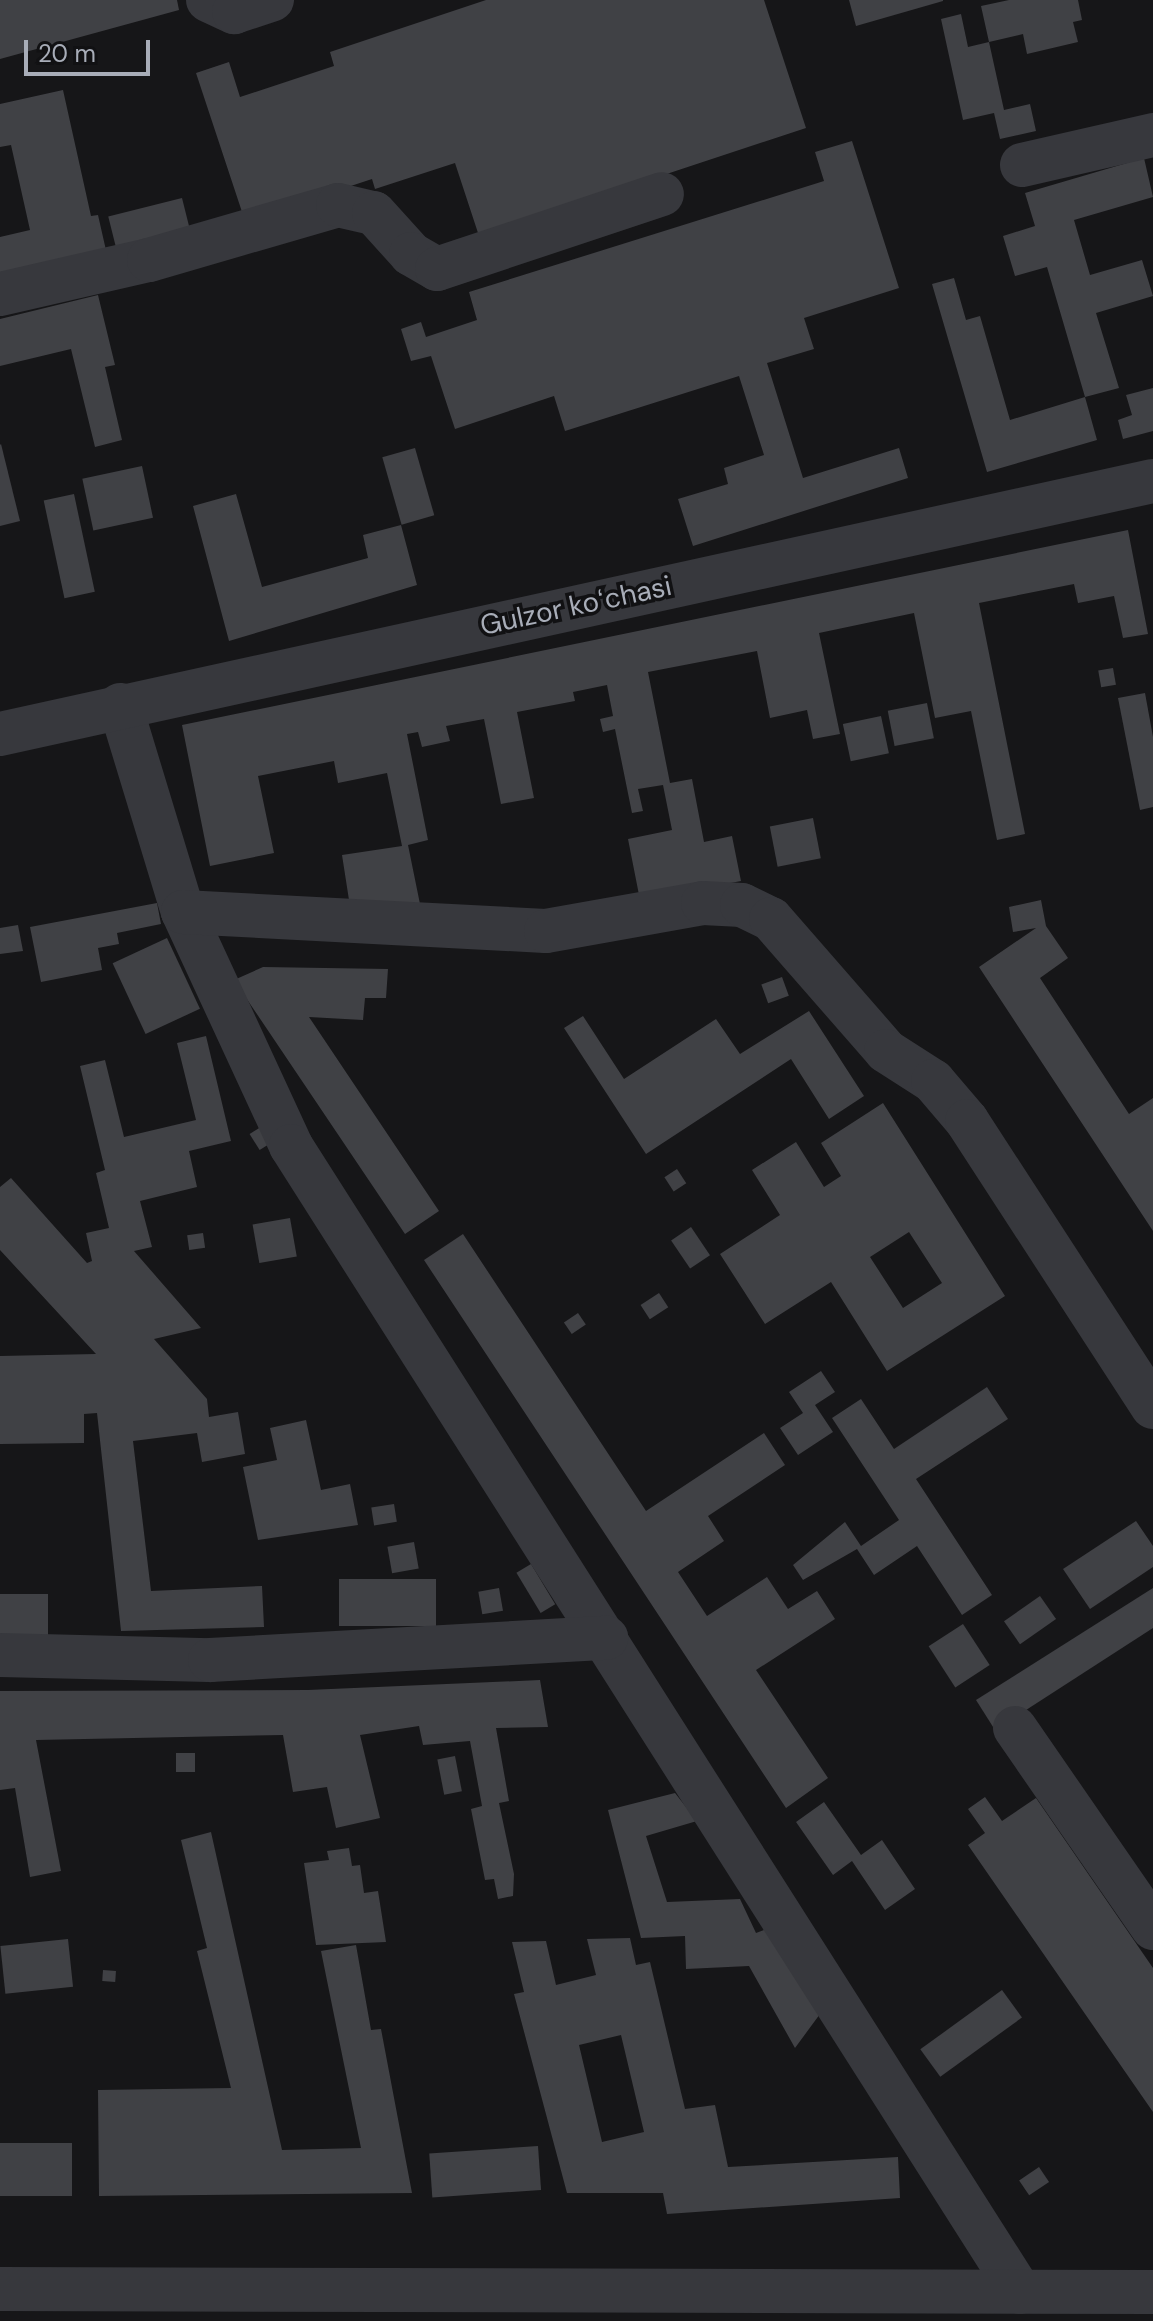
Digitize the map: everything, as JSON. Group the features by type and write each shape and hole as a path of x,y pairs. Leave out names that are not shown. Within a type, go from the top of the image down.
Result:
{"street":[{"path":"208,0 234,12 272,0"},
{"path":"1022,165 1153,135"},
{"path":"0,294 149,260 338,205 374,213 411,254 437,269 662,194"},
{"name":"Gulzor koʻchasi","path":"0,734 120,705 1153,481"},
{"path":"120,705 183,912 291,1146 1020,2292"},
{"path":"183,912 546,931 703,903 752,909 771,919 886,1051 933,1081 967,1121 1147,1390"},
{"path":"0,1655 210,1660 606,1638"},
{"path":"1015,1728 1153,1928"},
{"path":"0,2289 1153,2292"}],"building":[{"path":"0,0 177,0 179,10 0,59"},
{"path":"486,0 764,0 806,128 479,236 455,163 375,189 372,179 245,221 196,73 229,62 240,97 334,66 330,52"},
{"path":"849,0 943,0 943,1 856,26"},
{"path":"1009,0 1078,0 1082,20 1073,22 1078,42 1027,54 1023,34 989,42 981,6"},
{"path":"961,14 968,47 989,42 1004,110 1030,104 1036,131 1000,139 994,113 963,120 941,19"},
{"path":"63,90 91,216 98,215 108,259 0,284 0,237 30,230 11,145 0,147 0,104"},
{"path":"852,141 899,288 804,318 814,349 767,363 803,478 899,448 908,478 693,546 678,499 728,484 724,468 764,455 739,376 565,431 554,396 455,429 431,356 411,361 401,329 421,322 426,337 477,320 469,292 824,181 815,152"},
{"path":"1144,158 1153,197 1074,220 1090,275 1142,260 1153,296 1096,313 1119,388 1085,397 1047,267 1015,276 1003,236 1035,226 1025,193"},
{"path":"182,198 192,238 118,256 108,216"},
{"path":"954,278 966,320 980,316 1010,420 1085,397 1097,440 987,472 932,284"},
{"path":"98,295 115,365 105,367 122,440 95,447 71,349 0,366 0,319"},
{"path":"1153,388 1153,431 1123,439 1118,420 1132,415 1126,395"},
{"path":"0,445 20,521 0,526"},
{"path":"415,448 434,515 402,525 382,457"},
{"path":"142,466 153,518 93,531 82,479"},
{"path":"74,494 95,592 64,598 44,500"},
{"path":"236,494 262,587 368,558 363,535 401,525 417,585 229,641 193,506"},
{"path":"1128,530 1148,634 1123,638 1114,596 1078,603 1074,584 979,603 1025,834 997,840 971,711 935,718 914,613 819,633 840,734 813,739 807,710 770,718 757,651 648,672 670,783 692,779 704,842 732,836 741,881 640,900 628,839 672,830 663,785 638,789 643,811 632,813 615,729 603,732 600,719 613,716 607,685 573,692 575,701 517,712 534,798 501,804 484,719 446,726 450,741 422,747 418,732 407,734 428,840 408,845 420,904 349,900 342,855 402,846 387,773 338,783 334,761 258,776 274,853 210,866 182,725"},
{"path":"1113,668 1116,685 1101,687 1098,671"},
{"path":"1145,693 1153,737 1153,807 1140,810 1118,698"},
{"path":"927,703 934,738 895,746 888,711"},
{"path":"881,716 889,753 851,761 843,724"},
{"path":"813,818 821,858 778,867 770,826"},
{"path":"1041,900 1046,926 1068,958 1040,978 1129,1114 1153,1098 1153,1231 979,967 1036,928 1013,932 1009,907"},
{"path":"157,903 161,924 117,933 119,944 98,948 102,970 41,982 30,927"},
{"path":"18,925 23,951 0,954 0,928"},
{"path":"167,938 200,1009 146,1034 113,963"},
{"path":"263,967 388,969 386,998 365,998 363,1020 309,1017 439,1211 405,1234 234,980"},
{"path":"782,977 789,996 768,1003 761,985"},
{"path":"809,1011 864,1096 829,1119 791,1059 646,1154 564,1028 583,1016 624,1079 716,1019 740,1054"},
{"path":"206,1036 231,1141 189,1151 197,1187 140,1201 152,1247 134,1251 201,1328 154,1339 207,1399 209,1417 238,1412 245,1454 202,1462 197,1433 133,1441 151,1591 262,1586 264,1627 121,1631 97,1413 84,1414 84,1443 0,1444 0,1356 96,1354 0,1250 0,1187 11,1178 87,1263 92,1261 86,1233 109,1228 96,1173 105,1170 80,1066 105,1060 124,1137 196,1120 177,1043"},
{"path":"883,1103 1005,1296 887,1371 831,1282 765,1324 720,1254 780,1215 752,1170 796,1142 824,1187 841,1176 821,1143","holes":["909,1232 942,1283 903,1308 870,1257"]},
{"path":"264,1125 274,1141 260,1150 250,1134"},
{"path":"677,1169 686,1183 674,1191 664,1177"},
{"path":"290,1218 297,1256 259,1263 253,1225"},
{"path":"691,1227 710,1255 690,1269 671,1240"},
{"path":"203,1233 205,1248 189,1250 187,1235"},
{"path":"463,1234 646,1511 764,1433 785,1465 708,1516 724,1541 678,1572 707,1616 767,1577 788,1609 817,1591 835,1619 756,1670 828,1778 786,1808 424,1260"},
{"path":"659,1293 668,1307 650,1319 641,1305"},
{"path":"578,1313 586,1325 572,1334 564,1323"},
{"path":"821,1371 835,1392 815,1405 833,1432 798,1455 780,1428 803,1413 789,1392"},
{"path":"987,1387 1008,1419 916,1479 992,1595 962,1615 917,1546 874,1575 857,1549 803,1580 793,1565 845,1522 861,1546 899,1520 832,1418 861,1399 894,1449"},
{"path":"306,1420 321,1490 350,1484 358,1525 258,1540 243,1467 277,1460 270,1428"},
{"path":"394,1504 397,1522 374,1525 371,1508"},
{"path":"1136,1521 1153,1546 1153,1567 1090,1609 1063,1569"},
{"path":"414,1542 419,1569 392,1573 387,1547"},
{"path":"531,1564 555,1604 541,1613 516,1573"},
{"path":"339,1579 436,1579 436,1626 339,1626"},
{"path":"499,1588 503,1611 482,1614 478,1592"},
{"path":"1153,1588 1153,1628 995,1730 976,1700"},
{"path":"0,1594 48,1594 48,1635 0,1635"},
{"path":"1040,1596 1056,1619 1020,1644 1004,1621"},
{"path":"963,1624 990,1665 955,1687 929,1646"},
{"path":"540,1680 548,1727 496,1728 509,1801 499,1803 514,1874 513,1896 498,1899 494,1879 485,1880 471,1809 482,1806 470,1741 423,1745 419,1726 360,1735 380,1818 336,1828 327,1787 293,1792 283,1735 36,1740 61,1871 30,1877 15,1788 0,1790 0,1691 308,1690"},
{"path":"176,1753 195,1753 195,1772 176,1772"},
{"path":"455,1756 462,1791 444,1795 437,1759"},
{"path":"675,1793 697,1821 646,1836 667,1902 740,1899 756,1933 769,1928 820,2014 795,2048 749,1966 686,1969 685,1936 641,1938 608,1810"},
{"path":"985,1797 1002,1821 1036,1798 1153,1968 1153,2112 968,1845 985,1833 968,1809"},
{"path":"824,1802 861,1855 882,1840 915,1889 885,1910 852,1861 833,1875 796,1822"},
{"path":"211,1832 282,2150 361,2148 321,1951 356,1945 371,2030 381,2029 412,2193 99,2196 98,2090 231,2088 197,1951 207,1948 181,1840"},
{"path":"349,1848 352,1866 360,1865 364,1893 378,1891 386,1942 316,1945 304,1863 329,1860 327,1851"},
{"path":"630,1938 636,1965 650,1962 685,2109 715,2105 728,2167 898,2157 900,2198 667,2214 663,2193 567,2193 514,1994 524,1992 512,1942 546,1941 556,1985 596,1975 587,1939","holes":["621,2035 644,2132 602,2142 579,2045"]},
{"path":"68,1939 73,1987 5,1994 0,1946"},
{"path":"103,1970 116,1971 115,1982 102,1981"},
{"path":"1002,1990 1022,2018 940,2077 920,2049"},
{"path":"0,2143 72,2143 72,2196 0,2196"},
{"path":"538,2146 541,2190 432,2197 429,2154"},
{"path":"1039,2167 1049,2182 1029,2195 1019,2180"}]}
